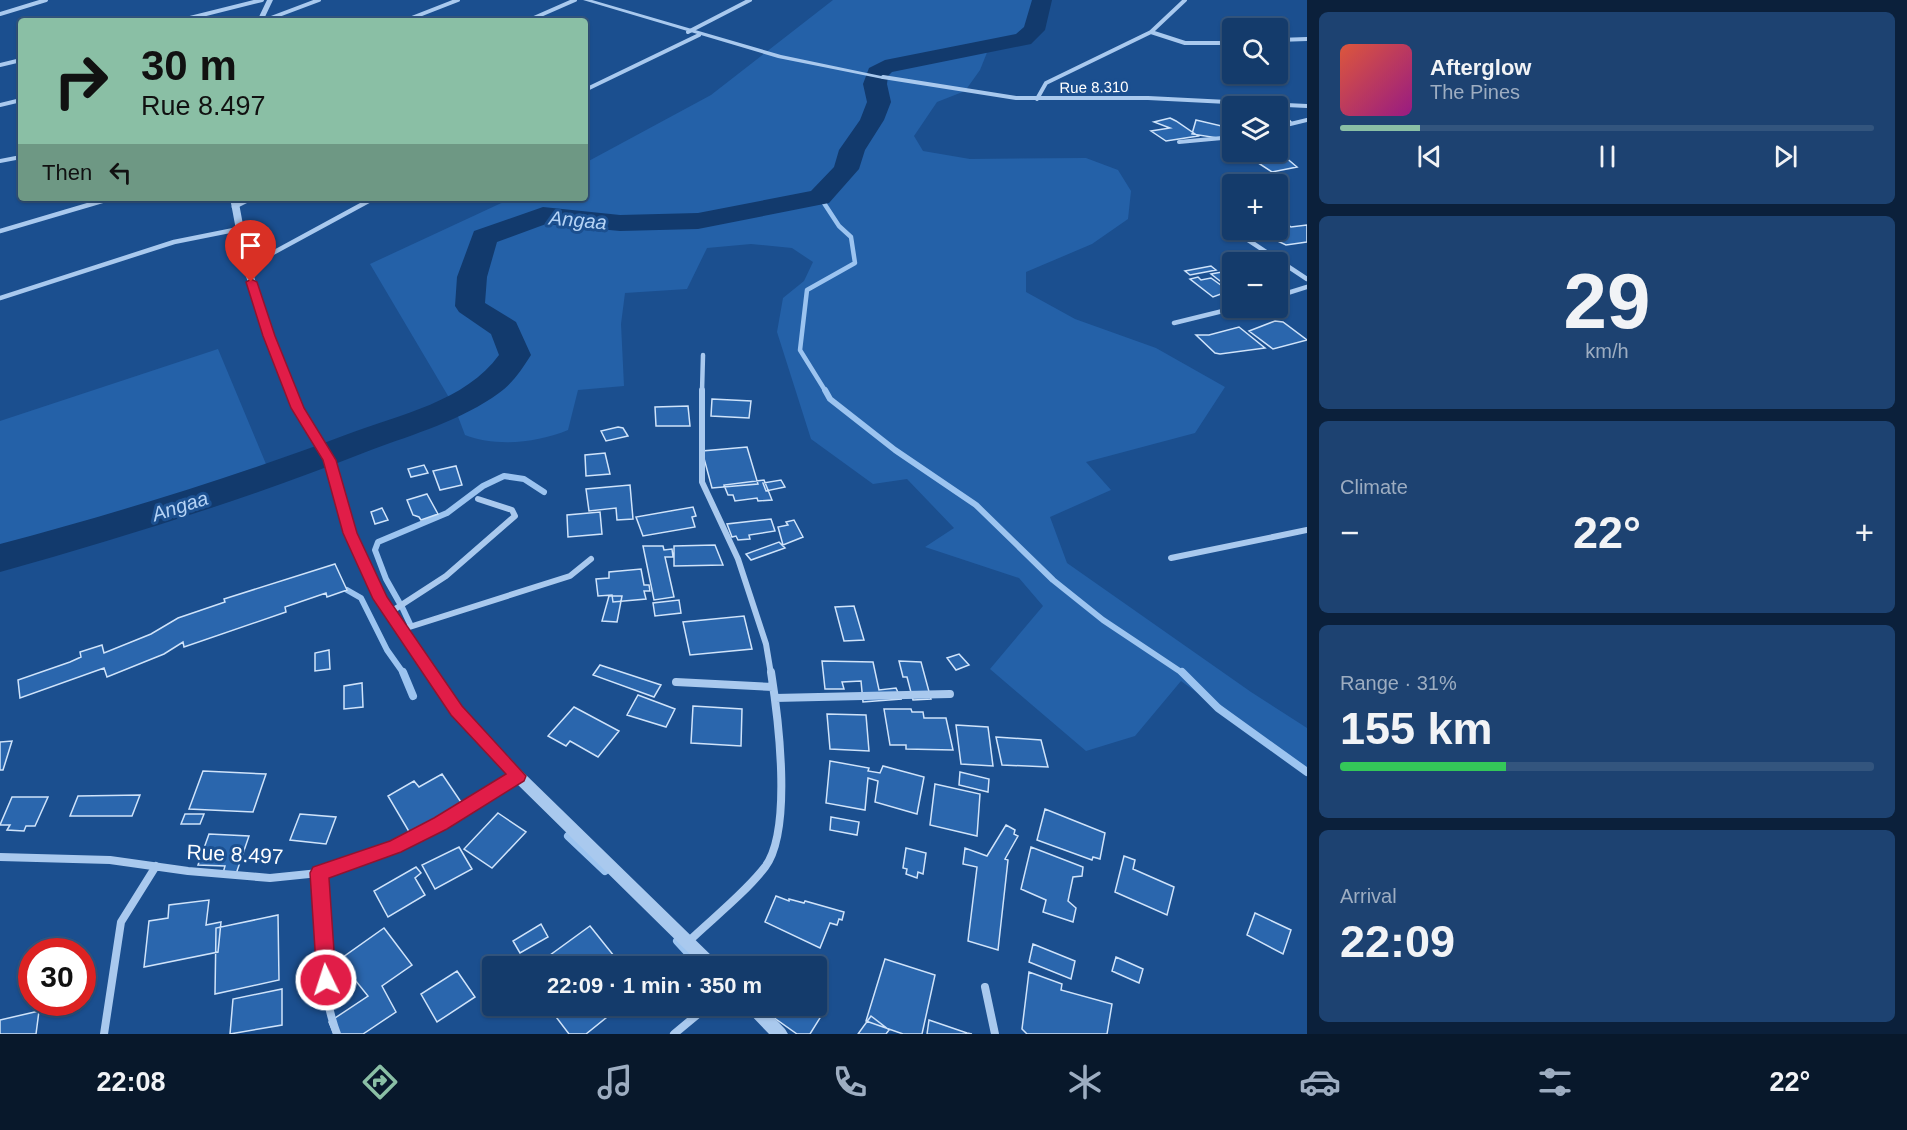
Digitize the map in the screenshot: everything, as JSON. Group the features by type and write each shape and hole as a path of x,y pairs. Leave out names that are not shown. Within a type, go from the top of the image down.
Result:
{"street":[{"path":"0,14 46,0"},
{"path":"190,18 262,0"},
{"path":"262,18 270,0"},
{"path":"269,18 319,0"},
{"path":"412,18 458,0"},
{"path":"533,18 575,0"},
{"path":"586,0 688,32 780,57 883,77"},
{"path":"688,32 750,0"},
{"path":"1037,99 1046,83 1151,32 1185,0"},
{"path":"1151,32 1185,44 1222,43"},
{"path":"588,89 699,35"},
{"path":"1288,40 1307,39"},
{"path":"0,65 18,61"},
{"name":"Rue 8.310","path":"883,77 980,94 1037,99 1148,98 1307,106"},
{"path":"0,105 18,101"},
{"path":"1288,125 1307,120"},
{"path":"1179,142 1222,138"},
{"path":"0,161 18,158"},
{"path":"0,231 102,201"},
{"path":"247,267 368,201"},
{"path":"234,202 247,267 269,336 298,408 330,460 350,533 389,613 457,710 518,776 702,956"},
{"path":"0,298 174,242 239,229"},
{"path":"1249,240 1307,279"},
{"path":"1288,293 1307,287"},
{"path":"1174,323 1222,311"},
{"path":"688,942 766,866 776,842 782,774 775,698 766,644 754,600 738,559 702,483 700,463 703,355"},
{"path":"389,613 446,576 515,516 512,510 478,499"},
{"path":"1172,558 1307,530"},
{"path":"400,630 570,576 591,559"},
{"path":"676,682 773,687"},
{"path":"775,698 950,694"},
{"name":"Rue 8.497","path":"0,857 110,860 270,878 319,873 395,847 441,823 518,776"},
{"path":"104,1034 122,922 156,866"},
{"path":"319,873 328,1001 337,1034"},
{"path":"985,987 995,1034"},
{"path":"674,1034 696,1016"},
{"path":"762,1016 780,1034"}],"shaded area":[{"path":"833,0 1042,0 1031,34 1023,39 990,45 980,70 965,91 937,102 914,136 923,151 970,159 1086,158 1118,170 1131,191 1128,219 1092,244 1026,272 1026,292 1075,319 1156,348 1225,387 1195,433 1086,462 1111,490 1050,517 1067,563 1251,692 1307,728 1307,772 1181,681 1135,736 1086,751 990,669 1043,606 1019,578 925,547 954,528 907,479 873,484 811,439 777,332 783,298 804,281 813,262 792,248 751,244 707,248 687,289 625,293 621,324 624,386 578,390 568,430 543,438 516,442 490,441 465,435 454,406 370,264 506,201 588,201 588,161 711,95"},
{"path":"218,349 271,476 0,558 0,421"}],"building":[{"path":"1170,118 1198,136 1166,141 1151,131 1170,128 1154,122"},
{"path":"1196,120 1222,126 1222,139 1192,134"},
{"path":"1288,159 1297,167 1272,172 1257,162 1288,162"},
{"path":"1288,225 1291,227 1307,225 1307,242 1286,245 1275,240 1288,240"},
{"path":"1211,266 1216,270 1190,275 1185,271"},
{"path":"1222,272 1222,282 1211,274"},
{"path":"1211,278 1222,286 1222,294 1213,297 1190,279"},
{"path":"1275,321 1283,322 1307,340 1273,349 1249,331"},
{"path":"1239,327 1265,348 1220,354 1215,353 1196,335 1209,335"},
{"path":"712,399 751,401 749,418 711,416"},
{"path":"688,406 690,426 656,426 655,407"},
{"path":"623,428 628,436 606,441 601,431"},
{"path":"747,447 758,484 712,488 702,451"},
{"path":"605,453 610,474 586,476 585,455"},
{"path":"424,465 428,473 411,477 408,469"},
{"path":"456,466 462,485 440,490 433,471"},
{"path":"764,480 772,500 758,501 757,498 735,501 733,495 728,495 724,485"},
{"path":"781,480 785,487 766,491 763,483"},
{"path":"630,485 633,519 617,520 616,508 589,511 586,489"},
{"path":"427,494 438,514 421,520 413,515 407,500"},
{"path":"693,507 696,516 692,517 695,527 643,536 636,517"},
{"path":"382,508 388,520 375,524 371,512"},
{"path":"600,512 602,534 568,537 567,515"},
{"path":"771,519 775,531 749,535 750,539 738,540 736,536 732,537 727,524"},
{"path":"794,520 803,537 783,545 778,527 788,525 786,522"},
{"path":"779,542 785,548 751,560 746,554"},
{"path":"715,545 723,565 674,566 674,546"},
{"path":"643,546 663,546 664,550 672,549 673,557 665,557 674,597 654,600"},
{"path":"335,564 347,590 327,597 326,593 285,607 286,612 184,647 183,642 164,654 107,677 104,668 20,698 18,680 70,662 81,657 80,652 102,645 104,653 151,634 178,618 225,602 224,599"},
{"path":"641,569 644,585 649,585 650,591 644,591 646,599 613,602 612,595 598,596 596,579 609,578 609,572"},
{"path":"609,596 622,596 617,622 602,621"},
{"path":"679,600 681,613 655,616 653,603"},
{"path":"854,606 864,640 844,641 835,607"},
{"path":"744,616 752,649 690,655 683,622"},
{"path":"329,650 330,669 315,671 315,653"},
{"path":"959,654 969,665 956,670 947,658"},
{"path":"822,661 873,662 879,690 896,688 901,699 863,702 861,681 842,682 844,689 825,689"},
{"path":"899,661 921,662 931,699 913,700 907,677 903,677"},
{"path":"600,665 661,685 654,697 593,675"},
{"path":"362,683 363,707 344,709 344,686"},
{"path":"638,695 675,709 666,727 627,715"},
{"path":"693,706 742,709 741,746 691,743"},
{"path":"574,707 619,731 598,757 570,741 566,746 548,736"},
{"path":"884,709 911,709 912,712 923,712 924,718 946,718 953,750 906,749 906,745 890,745"},
{"path":"827,714 866,715 869,751 830,749"},
{"path":"956,725 988,727 993,766 961,764"},
{"path":"996,737 1041,740 1048,767 1002,765"},
{"path":"12,741 3,770 0,770 0,742"},
{"path":"830,761 869,768 868,771 880,773 883,766 924,777 917,814 875,802 878,781 868,778 865,810 826,803"},
{"path":"203,771 266,774 253,812 189,809"},
{"path":"960,772 989,779 988,792 959,785"},
{"path":"442,774 463,805 411,835 388,796 414,781 419,787"},
{"path":"935,784 980,794 977,836 930,825"},
{"path":"140,795 132,816 70,816 78,796"},
{"path":"12,797 48,797 35,826 26,826 24,831 7,830 10,825 0,825"},
{"path":"1045,809 1105,833 1100,859 1093,857 1092,860 1037,840"},
{"path":"498,813 526,832 492,868 464,849"},
{"path":"185,814 204,814 200,824 181,824"},
{"path":"300,814 336,817 326,844 290,840"},
{"path":"831,817 859,822 857,835 830,830"},
{"path":"1006,825 1015,830 1014,834 1018,836 1005,859 1008,860 998,950 968,941 977,867 963,864 965,848 987,856"},
{"path":"209,834 249,836 236,874 223,873 225,866 198,865"},
{"path":"459,847 472,869 435,889 422,865"},
{"path":"1031,847 1083,867 1082,876 1073,877 1068,901 1076,908 1073,922 1043,912 1046,900 1021,889"},
{"path":"906,848 926,853 923,874 918,872 917,878 906,874 907,869 903,868"},
{"path":"1124,856 1135,860 1133,869 1174,887 1167,915 1115,892"},
{"path":"416,867 421,873 415,878 425,895 388,917 374,891"},
{"path":"776,896 789,901 789,899 804,903 805,901 844,912 842,920 839,919 837,925 830,923 820,948 765,922"},
{"path":"209,900 206,925 221,922 218,952 144,967 149,921 168,918 169,905"},
{"path":"1255,913 1291,930 1283,954 1247,935"},
{"path":"278,915 279,980 215,994 216,928"},
{"path":"541,924 548,937 520,953 513,941"},
{"path":"590,926 614,956 549,956"},
{"path":"384,928 412,965 382,986 396,1012 363,1034 334,1034 329,1022 368,996 339,960"},
{"path":"1033,944 1075,961 1071,979 1029,962"},
{"path":"1116,957 1143,969 1139,983 1112,971"},
{"path":"885,959 935,975 922,1034 903,1034 866,1021"},
{"path":"457,971 475,997 437,1022 421,994"},
{"path":"1029,972 1062,984 1061,990 1112,1004 1107,1034 1027,1034 1022,1029"},
{"path":"282,989 282,1025 230,1034 233,999"},
{"path":"18,1016 38,1016 36,1034 0,1034 0,1020"},
{"path":"555,1016 608,1016 586,1034 569,1034"},
{"path":"821,1016 810,1034 797,1034 773,1017"},
{"path":"871,1016 889,1030 886,1034 858,1034"},
{"path":"929,1020 967,1033 972,1034 927,1034"}],"waterway":[{"name":"Angaa","path":"0,558 106,529 177,504 271,476 454,406 488,386 501,375 515,355 505,329 470,306 472,277 484,237 543,215 620,223 698,221 820,197 846,169 852,150 872,120 879,102 875,84 877,73 885,67 1023,39 1034,30 1042,0"},
{"path":"820,197 839,226 851,237 855,263 807,290 800,350 826,392"},
{"path":"825,390 830,399 895,450 976,505 1053,580 1103,620 1184,674"},
{"path":"399,602 386,579 375,550 378,542 447,513 483,486 504,476 524,479 544,492"},
{"path":"347,590 361,598 387,650 404,673"},
{"path":"402,607 410,624"},
{"path":"404,673 413,696"},
{"path":"1184,674 1218,708 1307,772"},
{"path":"568,836 605,871"},
{"path":"677,941 691,956"}],"route":[{"path":"251,282 269,336 298,408 330,460 350,533 380,599 406,640 457,710 518,776 441,823 395,847 319,873 326,980"}]}
